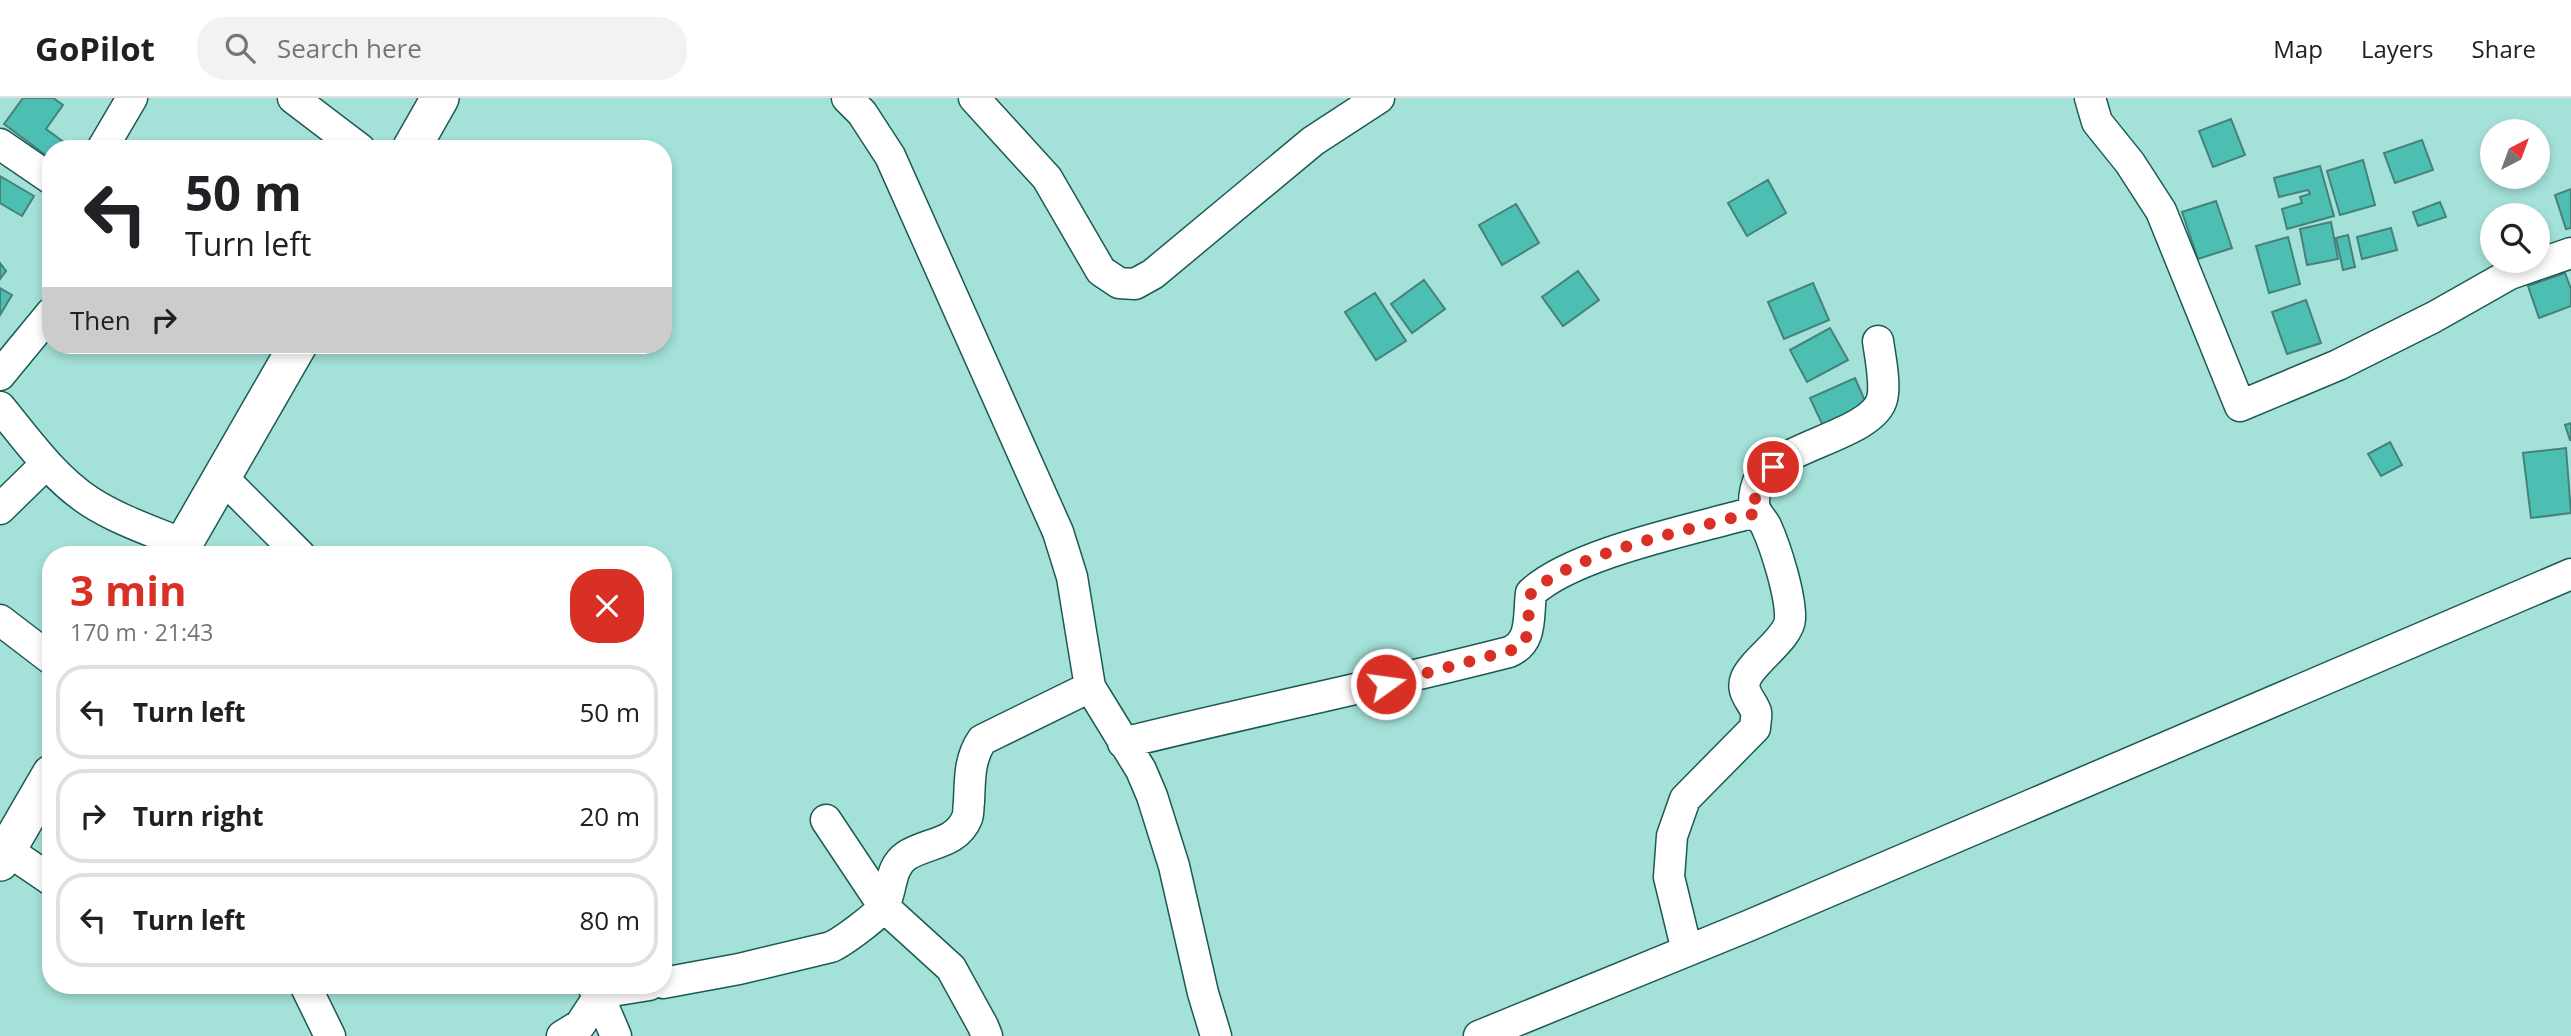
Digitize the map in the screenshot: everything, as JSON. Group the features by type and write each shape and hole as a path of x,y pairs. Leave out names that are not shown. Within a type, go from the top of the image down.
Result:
{"main road":[{"path":"416,140 440,98"},
{"path":"182,546 293,354"},
{"path":"4,856 42,790"}],"street":[{"path":"107,140 132,98"},
{"path":"293,98 348,140"},
{"path":"847,98 862,113 890,156 1058,532 1072,577 1090,687 1141,770 1152,796 1174,866 1203,993 1216,1036"},
{"path":"974,98 1046,178 1101,271 1119,283 1135,284 1153,274 1313,141 1379,98"},
{"path":"2090,98 2098,122 2130,163 2161,211 2240,406 2339,365 2434,317 2510,274 2571,253"},
{"path":"0,144 42,173"},
{"path":"0,375 42,324"},
{"path":"1687,951 1669,877 1672,836 1685,799 1755,728 1757,715 1744,689 1746,678 1790,621 1782,569 1765,524 1757,515 1755,494 1761,476 1784,458 1858,424 1878,409 1883,396 1878,341"},
{"path":"0,407 46,464 88,500 172,546"},
{"path":"0,509 46,464"},
{"path":"222,477 291,546"},
{"path":"1124,743 1259,710 1386,684 1509,652 1519,648 1526,639 1531,593 1552,578 1602,555 1747,514 1757,515"},
{"path":"1479,1036 1687,951 2571,574"},
{"path":"0,620 42,652"},
{"path":"672,981 831,947 884,907 896,867 905,856 951,838 968,816 971,762 982,740 1090,687"},
{"path":"826,820 884,907 951,968 987,1036"},
{"path":"4,856 42,875"},
{"path":"309,994 327,1035"},
{"path":"562,1036 580,1025 594,994"},
{"path":"598,994 616,1036"}],"building":[{"path":"23,98 53,98 63,105 46,129 61,140 42,140 42,152 4,124"},
{"path":"2231,119 2245,155 2213,167 2199,131"},
{"path":"2422,140 2433,170 2395,183 2384,153"},
{"path":"2363,160 2375,205 2340,215 2327,171"},
{"path":"2320,166 2334,216 2287,229 2282,209 2302,203 2300,197 2310,194 2308,190 2279,197 2274,178"},
{"path":"0,176 34,196 22,216 0,203"},
{"path":"1768,180 1786,213 1747,236 1728,203"},
{"path":"2571,189 2571,228 2566,229 2555,195"},
{"path":"2216,201 2232,248 2198,259 2182,212"},
{"path":"2440,202 2446,217 2418,226 2413,212"},
{"path":"1516,204 1539,243 1502,265 1479,225"},
{"path":"2331,222 2338,259 2307,265 2300,229"},
{"path":"2391,228 2397,250 2362,259 2357,237"},
{"path":"2348,235 2355,267 2343,270 2336,238"},
{"path":"2288,237 2300,284 2269,293 2256,246"},
{"path":"0,263 6,271 0,279"},
{"path":"1578,271 1599,300 1563,326 1542,297"},
{"path":"2565,273 2571,289 2571,306 2539,318 2528,286"},
{"path":"1424,280 1445,309 1412,333 1391,304"},
{"path":"1813,283 1829,320 1784,339 1768,302"},
{"path":"0,288 12,295 0,315"},
{"path":"1375,293 1406,341 1376,360 1345,312"},
{"path":"2306,300 2321,343 2287,354 2272,312"},
{"path":"1830,328 1848,360 1807,382 1790,350"},
{"path":"1855,378 1868,408 1824,428 1810,398"},
{"path":"2571,423 2571,440 2570,440 2565,425"},
{"path":"2390,442 2402,465 2381,476 2368,454"},
{"path":"2566,448 2571,513 2531,518 2523,453"}],"route":[{"path":"1386,684 1519,648 1526,639 1531,593 1552,578 1602,555 1747,514 1757,515 1754,503 1757,484 1761,476 1773,467"}]}
